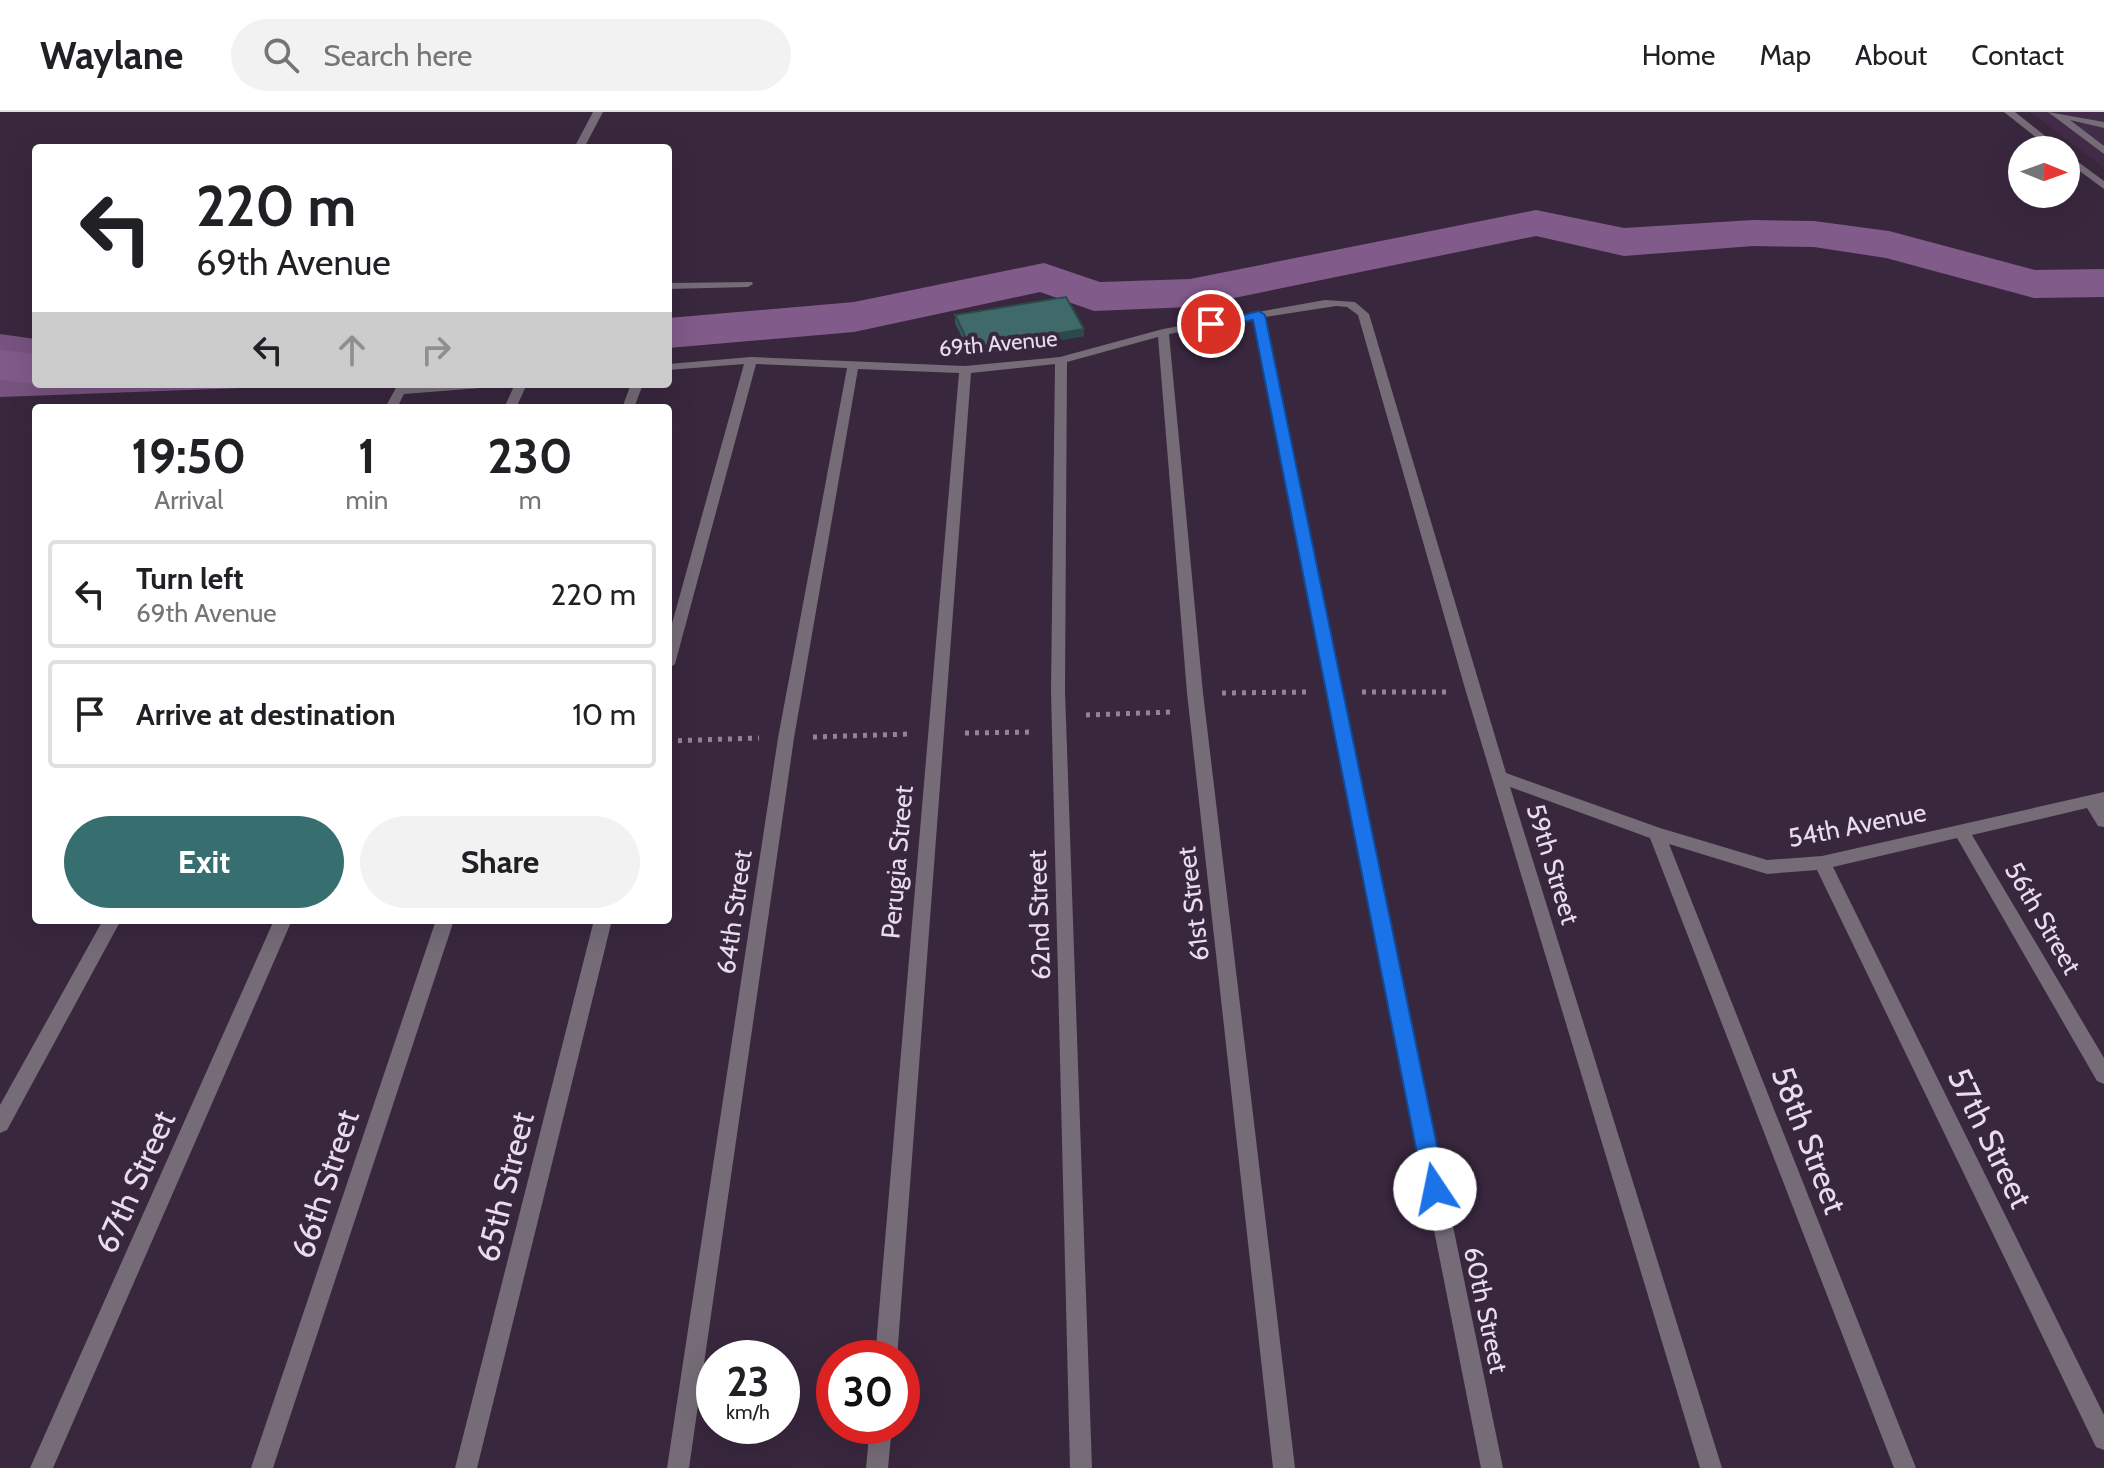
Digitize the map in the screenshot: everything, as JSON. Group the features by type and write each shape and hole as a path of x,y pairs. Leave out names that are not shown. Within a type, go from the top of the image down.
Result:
{"street":[{"path":"581,144 598,112"},
{"path":"2009,112 2040,136"},
{"path":"2055,113 2104,125"},
{"path":"2055,113 2104,151"},
{"path":"2080,167 2104,186"},
{"path":"672,286 748,284"},
{"name":"59th Street","path":"1325,303 1344,302 1357,306 1363,314 1500,777 1711,1468"},
{"name":"69th Avenue","path":"672,367 751,360 965,370 1061,360 1163,332 1325,303"},
{"name":"60th Street","path":"1259,315 1492,1468"},
{"name":"61st Street","path":"1163,332 1197,712 1284,1468"},
{"path":"672,649 751,360"},
{"name":"62nd Street","path":"1061,360 1059,723 1081,1468"},
{"name":"64th Street","path":"678,1468 786,738 853,366"},
{"name":"Perugia Street","path":"887,1340 965,370"},
{"name":"54th Avenue","path":"1500,777 1657,834 1767,867 1822,863 2097,800"},
{"path":"2097,800 2104,821"},
{"name":"56th Street","path":"1961,830 2104,1075"},
{"name":"58th Street","path":"1657,834 1905,1468"},
{"name":"57th Street","path":"1822,863 2104,1439"},
{"path":"0,1124 110,924"},
{"name":"67th Street","path":"41,1468 281,924"},
{"name":"66th Street","path":"262,1468 444,924"},
{"name":"65th Street","path":"466,1468 602,924"},
{"path":"877,1468 879,1444"}],"path":[{"path":"672,741 935,733 1197,712"}],"shaded area":[{"path":"2030,112 2104,112 2104,168 2080,150 2080,136 2062,136"},
{"path":"0,334 32,338 32,388 244,388 0,397"}],"building":[{"path":"1066,297 1084,329 971,348 955,315"}],"waterway":[{"path":"672,333 854,317 1044,277 1094,297 1190,293 1536,223 1624,242 1753,233 1814,234 1889,245 2034,284 2104,283"},
{"path":"0,365 32,369"}],"route":[{"path":"1211,324 1259,315 1435,1189"}]}
